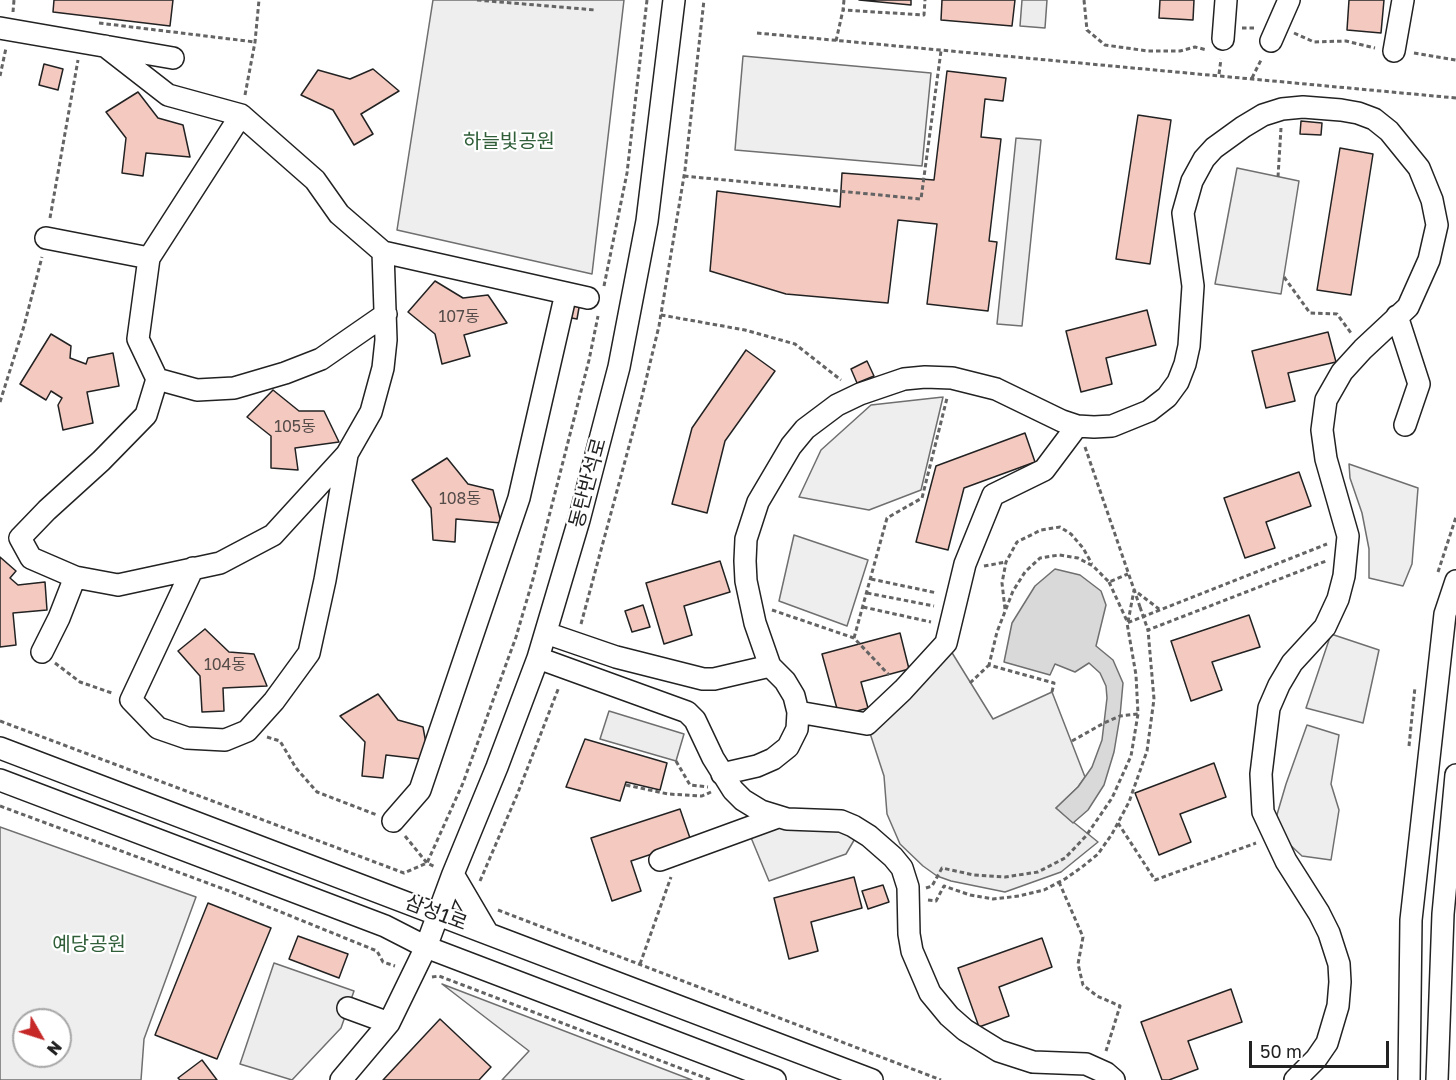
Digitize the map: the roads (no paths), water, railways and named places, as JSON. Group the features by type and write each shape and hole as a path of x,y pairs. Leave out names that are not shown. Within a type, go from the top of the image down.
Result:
{"street":[{"name":"동탄반석로","path":"341,1080 389,1023 426,947 497,767 546,633 579,520 619,366 647,221 674,0"},
{"path":"1222,47 1226,0"},
{"path":"1275,34 1289,0"},
{"path":"1394,51 1403,0"},
{"path":"0,28 173,58"},
{"path":"105,46 168,95 241,115 315,180 339,214 383,252 596,300"},
{"path":"725,783 773,759 788,747 797,729 798,712 794,696 785,681 770,666 754,623 746,581 746,539 759,502 791,446 805,429 837,405 860,394 904,379 925,377 952,378 996,389 1062,422 1077,426 1103,427 1131,420 1149,411 1167,397 1178,382 1185,364 1190,336 1192,286 1183,213 1192,181 1204,159 1224,140 1263,115 1282,109 1302,107 1341,110 1374,119 1396,139 1419,168 1432,200 1437,225 1429,260 1408,307 1342,372 1326,400 1322,430 1326,459 1348,544 1338,599 1325,627 1292,663 1269,708 1261,774 1263,812 1273,837 1319,913 1335,946 1339,964 1338,1006 1327,1043 1316,1059 1295,1080"},
{"path":"241,115 149,258 138,339 157,379 146,416 20,538 31,558 75,577 118,585 220,563 273,535 347,454 371,412 383,368 386,314 383,252"},
{"path":"46,238 149,258"},
{"path":"393,821 420,790 519,498 566,293"},
{"path":"157,379 197,390 234,388 285,373 321,359 386,314"},
{"path":"1397,316 1419,384 1405,425"},
{"path":"798,712 867,724 903,690 946,644 965,564 993,495 1044,470 1077,426"},
{"path":"193,568 131,700 158,728 186,738 225,740 247,731 274,701 309,653 325,580 347,454"},
{"path":"42,652 59,618 75,577"},
{"path":"1409,1080 1411,920 1445,614 1456,581"},
{"path":"546,633 616,657 703,679 714,679 770,666"},
{"path":"538,658 687,712 695,720 725,783 751,806 778,817 841,821 860,830 893,857 902,868 908,887 909,934 912,951 930,993 949,1016 965,1030 999,1052 1033,1062 1086,1064 1107,1075"},
{"name":"삼성1로","path":"0,748 872,1080"},
{"path":"1437,1080 1443,914 1456,775"},
{"name":"삼성1로","path":"0,780 385,926 426,947 775,1080"},
{"path":"670,856 778,817"},
{"path":"453,874 487,932"},
{"path":"348,1008 389,1023"}],"park label":[{"name":"하늘빛공원","path":"509,142"},
{"name":"예당공원","path":"89,945"}]}
